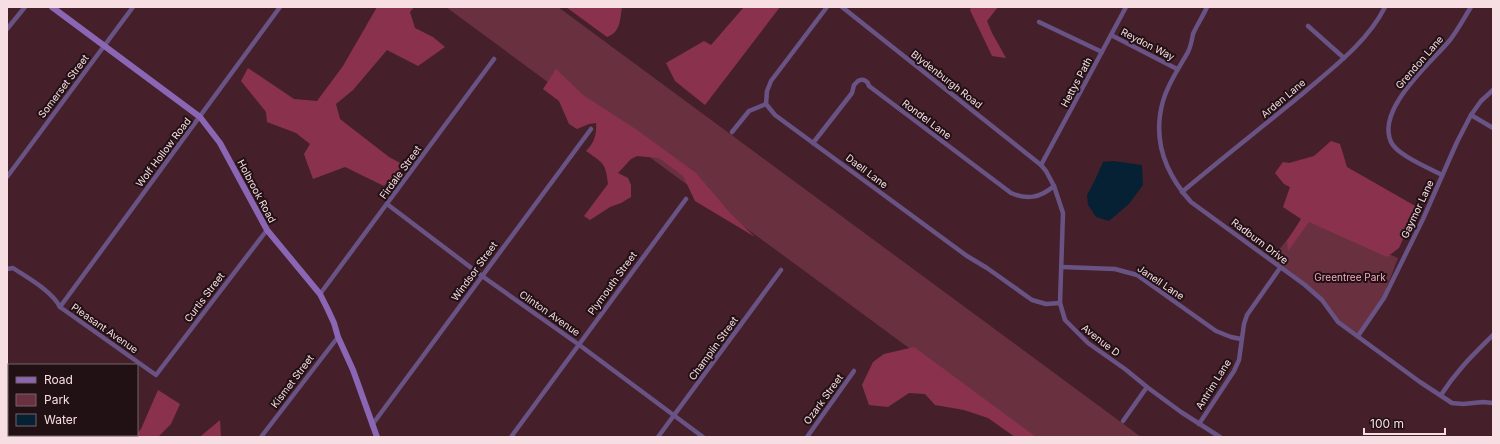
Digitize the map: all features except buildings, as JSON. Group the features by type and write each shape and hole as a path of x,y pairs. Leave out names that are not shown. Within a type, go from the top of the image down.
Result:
{"street":[{"path":"7,29 25,7"},
{"name":"Holbrook Road","path":"52,7 200,117 220,143 267,230 320,294 334,322 338,337 353,370 372,425 378,437"},
{"name":"Somerset Street","path":"7,176 105,46 132,7"},
{"name":"Wolf Hollow Road","path":"60,307 280,7"},
{"path":"732,132 749,111 766,104 768,86 828,7"},
{"name":"Blydenburgh Road","path":"842,7 1042,165"},
{"name":"Hettys Path","path":"1042,165 1126,7"},
{"name":"Radburn Drive","path":"1207,7 1194,34 1191,45 1177,69 1164,100 1159,131 1165,164 1182,192 1191,202 1304,285 1322,300 1338,322 1420,382 1452,402 1463,404 1483,402 1493,404"},
{"name":"Arden Lane","path":"1182,192 1344,58 1356,47 1379,18 1385,7"},
{"name":"Grendon Lane","path":"1442,175 1401,152 1391,143 1389,121 1391,113 1402,95 1455,34 1471,7"},
{"path":"1039,22 1102,52"},
{"path":"1308,26 1344,58"},
{"name":"Reydon Way","path":"1111,35 1177,69"},
{"name":"Firdale Street","path":"320,294 494,59"},
{"name":"Rondel Lane","path":"813,143 852,93 854,85 858,81 863,80 1011,193 1018,196 1031,198 1046,193 1054,186"},
{"name":"Gaymor Lane","path":"1358,336 1384,298 1423,219 1457,142 1481,101 1493,90"},
{"name":"Daell Lane","path":"766,104 775,115 967,256 987,268 1028,298 1039,303 1060,303"},
{"path":"1472,115 1493,128"},
{"name":"Windsor Street","path":"372,425 591,129"},
{"name":"Avenue D","path":"1042,165 1054,186 1063,213 1060,303 1065,320 1078,334 1147,387 1220,437"},
{"name":"Plymouth Street","path":"511,437 686,199"},
{"name":"Clinton Avenue","path":"387,204 482,276 578,344 703,437"},
{"name":"Curtis Street","path":"156,375 267,230"},
{"name":"Janell Lane","path":"1062,267 1115,269 1136,275 1216,331 1241,339"},
{"name":"Pleasant Avenue","path":"7,268 13,268 51,295 57,300 60,307 156,375"},
{"name":"Antrim Lane","path":"1199,424 1234,371 1239,360 1241,339 1247,315 1280,268"},
{"name":"Champlin Street","path":"658,437 781,270"},
{"path":"1441,395 1463,365 1493,335"},
{"name":"Kismet Street","path":"262,437 338,337"},
{"name":"Ozark Street","path":"807,437 854,371"},
{"path":"1123,421 1147,387"}],"green space":[{"path":"446,7 558,7 1141,437 1030,437"},
{"name":"Greentree Park","path":"1304,218 1398,258 1383,297 1358,334 1338,322 1322,300 1271,260"}],"shaded area":[{"path":"377,7 414,7 410,12 415,28 433,37 445,47 418,66 387,50 353,90 336,104 340,119 389,157 404,165 384,186 345,167 313,179 304,154 310,144 296,133 267,122 266,112 241,81 248,68 294,99 317,101 343,66"},
{"path":"566,7 622,7 619,25 612,35 607,37"},
{"path":"744,7 780,7 705,105 675,81 666,63 704,41 711,45"},
{"path":"971,7 998,7 987,21 1006,58 992,56 970,10"},
{"path":"556,69 583,95 637,130 696,173 730,213 755,237 695,201 683,176 659,158 637,156 631,159 618,173 628,178 631,185 631,197 610,207 590,220 584,216 608,184 607,177 603,164 586,151 594,138 596,123 577,129 569,124 559,101 543,89"},
{"path":"1331,141 1340,144 1347,167 1417,207 1399,248 1387,257 1309,222 1288,251 1287,241 1301,219 1283,207 1290,187 1284,184 1275,173 1283,162 1289,163 1314,156"},
{"path":"914,347 1036,437 1015,437 988,418 964,410 935,405 925,394 909,393 888,407 869,405 862,385 873,362 884,354"},
{"path":"158,390 180,404 171,424 158,437 134,437 138,436 138,432 141,429"},
{"path":"220,420 221,437 201,437 201,436"}],"water":[{"path":"1113,161 1142,165 1143,185 1129,204 1109,221 1096,217 1088,205 1087,195 1103,162"}]}
